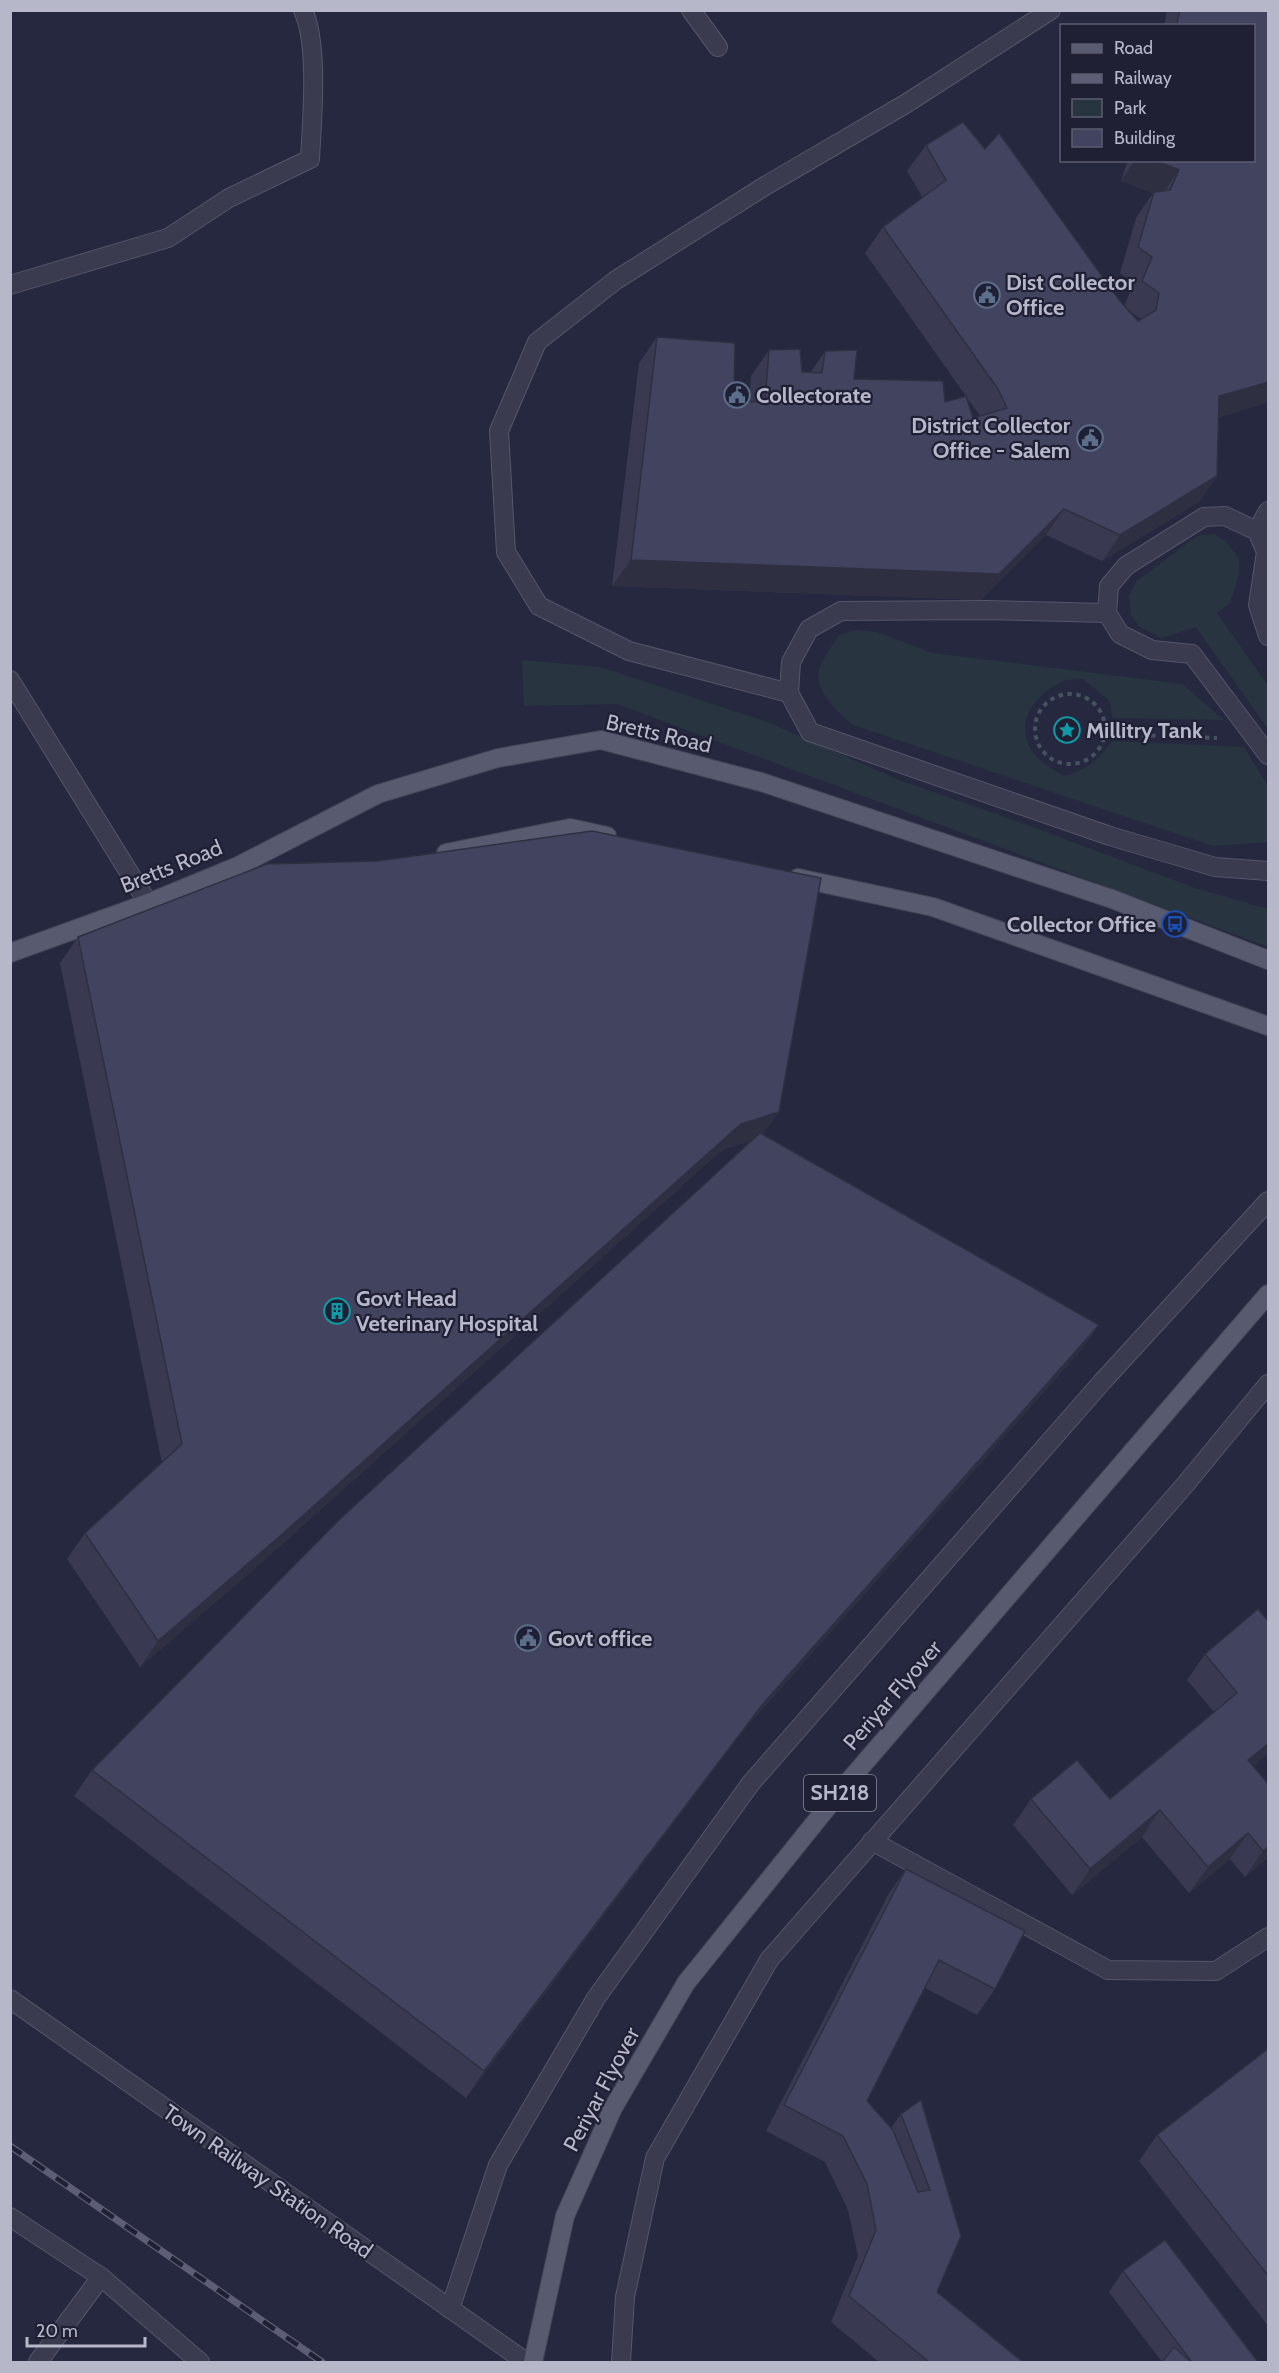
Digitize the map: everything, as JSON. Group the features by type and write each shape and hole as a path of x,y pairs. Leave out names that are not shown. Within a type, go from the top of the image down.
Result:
{"main road":[{"name":"Bretts Road","path":"10,952 148,903 238,866 378,794 498,758 601,740 761,782 1112,899 1269,960"},
{"path":"430,856 570,828 628,841"},
{"path":"238,866 283,864"},
{"path":"780,874 933,907 1269,1026"},
{"name":"Periyar Flyover","path":"533,2362 565,2216 613,2108 686,1983 842,1790 1269,1294"}],"street":[{"path":"10,285 168,238 229,198 310,159 314,90 309,23 303,10"},
{"path":"691,10 718,46"},
{"path":"789,693 629,651 539,606 506,552 499,431 537,342 616,280 765,186 907,103 1051,10"},
{"path":"1257,531 1269,511"},
{"path":"1269,636 1258,605 1266,552 1257,531 1225,516 1203,517 1126,566 1109,586 1107,613 1120,634 1152,650 1192,654 1269,755"},
{"path":"1107,613 986,610 841,611 809,629 791,662 789,693 810,732 1110,836 1215,867 1269,871"},
{"path":"10,680 148,903"},
{"path":"450,2309 498,2165 596,1998 751,1783 1102,1382 1269,1201"},
{"path":"621,2362 625,2297 655,2158 769,1960 1184,1486 1269,1384"},
{"path":"872,1841 1108,1970 1216,1971 1269,1937"},
{"name":"Town Railway Station Road","path":"10,1999 526,2362"},
{"path":"10,2217 101,2277 200,2362"},
{"path":"38,2362 101,2277"}],"path":[{"path":"1070,693 1081,695 1092,701 1100,710 1105,721 1106,734 1102,745 1090,758 1074,765 1061,764 1051,759 1043,751 1035,731 1036,719 1049,701 1070,693"},
{"path":"1106,734 1257,740"}],"green space":[{"path":"1215,534 1228,544 1239,559 1239,573 1230,603 1217,613 1268,686 1268,729 1196,627 1161,638 1140,627 1131,615 1129,595 1137,581 1197,536"},
{"path":"856,630 877,632 933,653 1182,684 1224,720 1113,718 1109,700 1083,679 1071,679 1054,686 1037,700 1027,719 1025,729 1027,740 1039,759 1051,769 1065,776 1092,763 1112,741 1244,747 1268,786 1268,842 1213,846 853,725 828,700 819,684 818,676 824,659 839,635"},
{"path":"522,660 600,667 765,721 899,780 1195,888 1268,909 1268,947 617,704 524,706"}],"building":[{"name":"Dist Collector Office","path":"1180,10 1269,10 1269,382 1219,396 1217,476 1120,535 1064,509 999,574 631,560 657,337 735,343 734,401 765,402 769,350 800,349 802,372 822,373 825,351 857,350 854,379 943,381 945,402 966,396 973,418 1007,408 998,389 883,227 946,180 926,145 963,122 985,149 999,133 1120,301 1138,321 1156,310 1159,293 1142,281 1152,257 1138,247 1154,192 1170,190 1179,170 1159,162 1255,162 1255,24 1176,24"},
{"name":"Govt Head Veterinary Hospital","path":"592,831 821,878 779,1112 741,1124 279,1537 158,1641 85,1533 182,1444 78,937 267,864 378,861"},
{"name":"Govt office","path":"760,1133 1099,1325 762,1705 484,2071 92,1770 341,1518"},
{"path":"1258,1609 1269,1622 1269,1743 1248,1760 1269,1785 1269,1846 1263,1851 1248,1833 1208,1867 1160,1810 1090,1869 1031,1799 1077,1760 1110,1799 1237,1693 1205,1654"},
{"path":"906,1869 1025,1931 995,1989 939,1960 867,2101 893,2130 918,2192 930,2190 901,2114 921,2100 961,2236 937,2292 1023,2362 929,2362 849,2296 876,2230 867,2184 843,2136 784,2105"},
{"path":"1269,2048 1269,2277 1157,2135"},
{"path":"1165,2240 1258,2362 1192,2362 1123,2271"},
{"path":"1174,2347 1191,2362 1162,2362"}],"railway":[{"path":"10,2146 322,2362"}],"place":[{"name":"Dist Collector Office","path":"987,295"},
{"name":"Collectorate","path":"737,395"},
{"name":"District Collector Office - Salem","path":"1090,438"},
{"name":"Millitry Tank","path":"1067,730"},
{"name":"Collector Office","path":"1175,924"},
{"name":"Govt Head Veterinary Hospital","path":"337,1311"},
{"name":"Govt office","path":"528,1638"}]}
